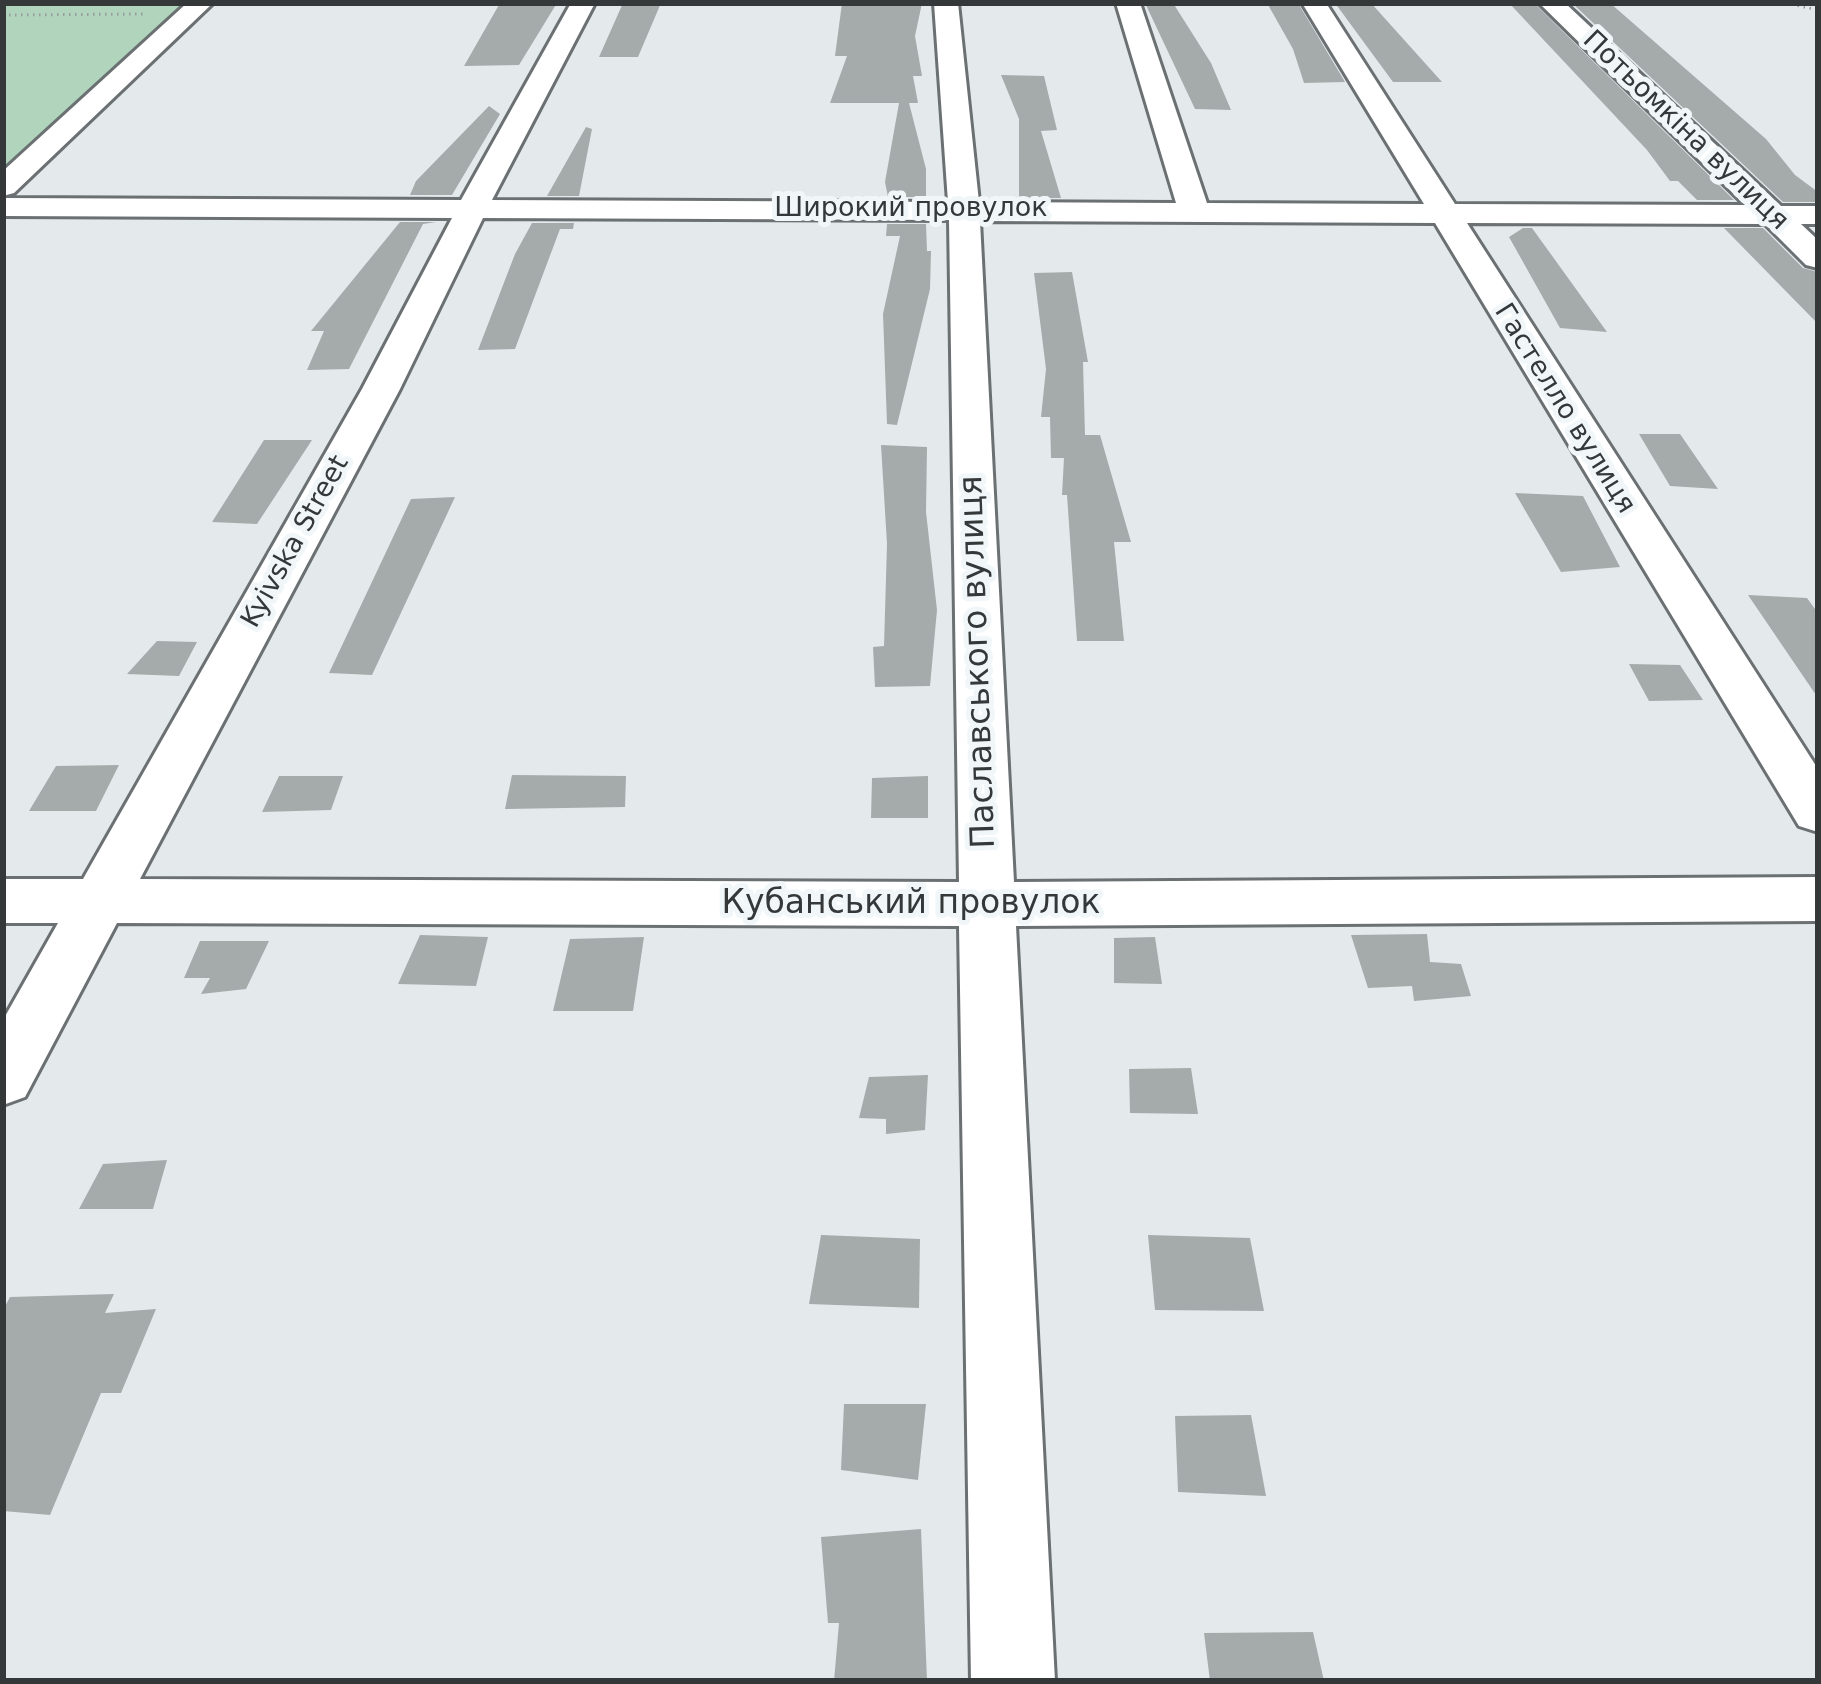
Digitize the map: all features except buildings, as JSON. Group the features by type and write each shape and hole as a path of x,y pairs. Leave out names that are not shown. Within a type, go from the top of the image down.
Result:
{"street":[{"name":"Kyivska Street","path":"3,1078 381,389 525,104 583,3"},
{"name":"Паславського вулиця","path":"946,3 964,209 1013,1681"},
{"path":"1128,3 1194,210"},
{"name":"Гастелло вулиця","path":"1314,3 1818,812"},
{"name":"Потьомкіна вулиця","path":"1552,3 1818,258"},
{"path":"3,187 195,8"},
{"name":"Широкий провулок","path":"3,207 1818,215"},
{"name":"Кубанський провулок","path":"3,901 988,904 1818,899"}],"path":[{"path":"1786,3 1818,10"},
{"path":"3,15 195,8"}],"green space":[{"path":"3,3 193,3 3,169"}]}
